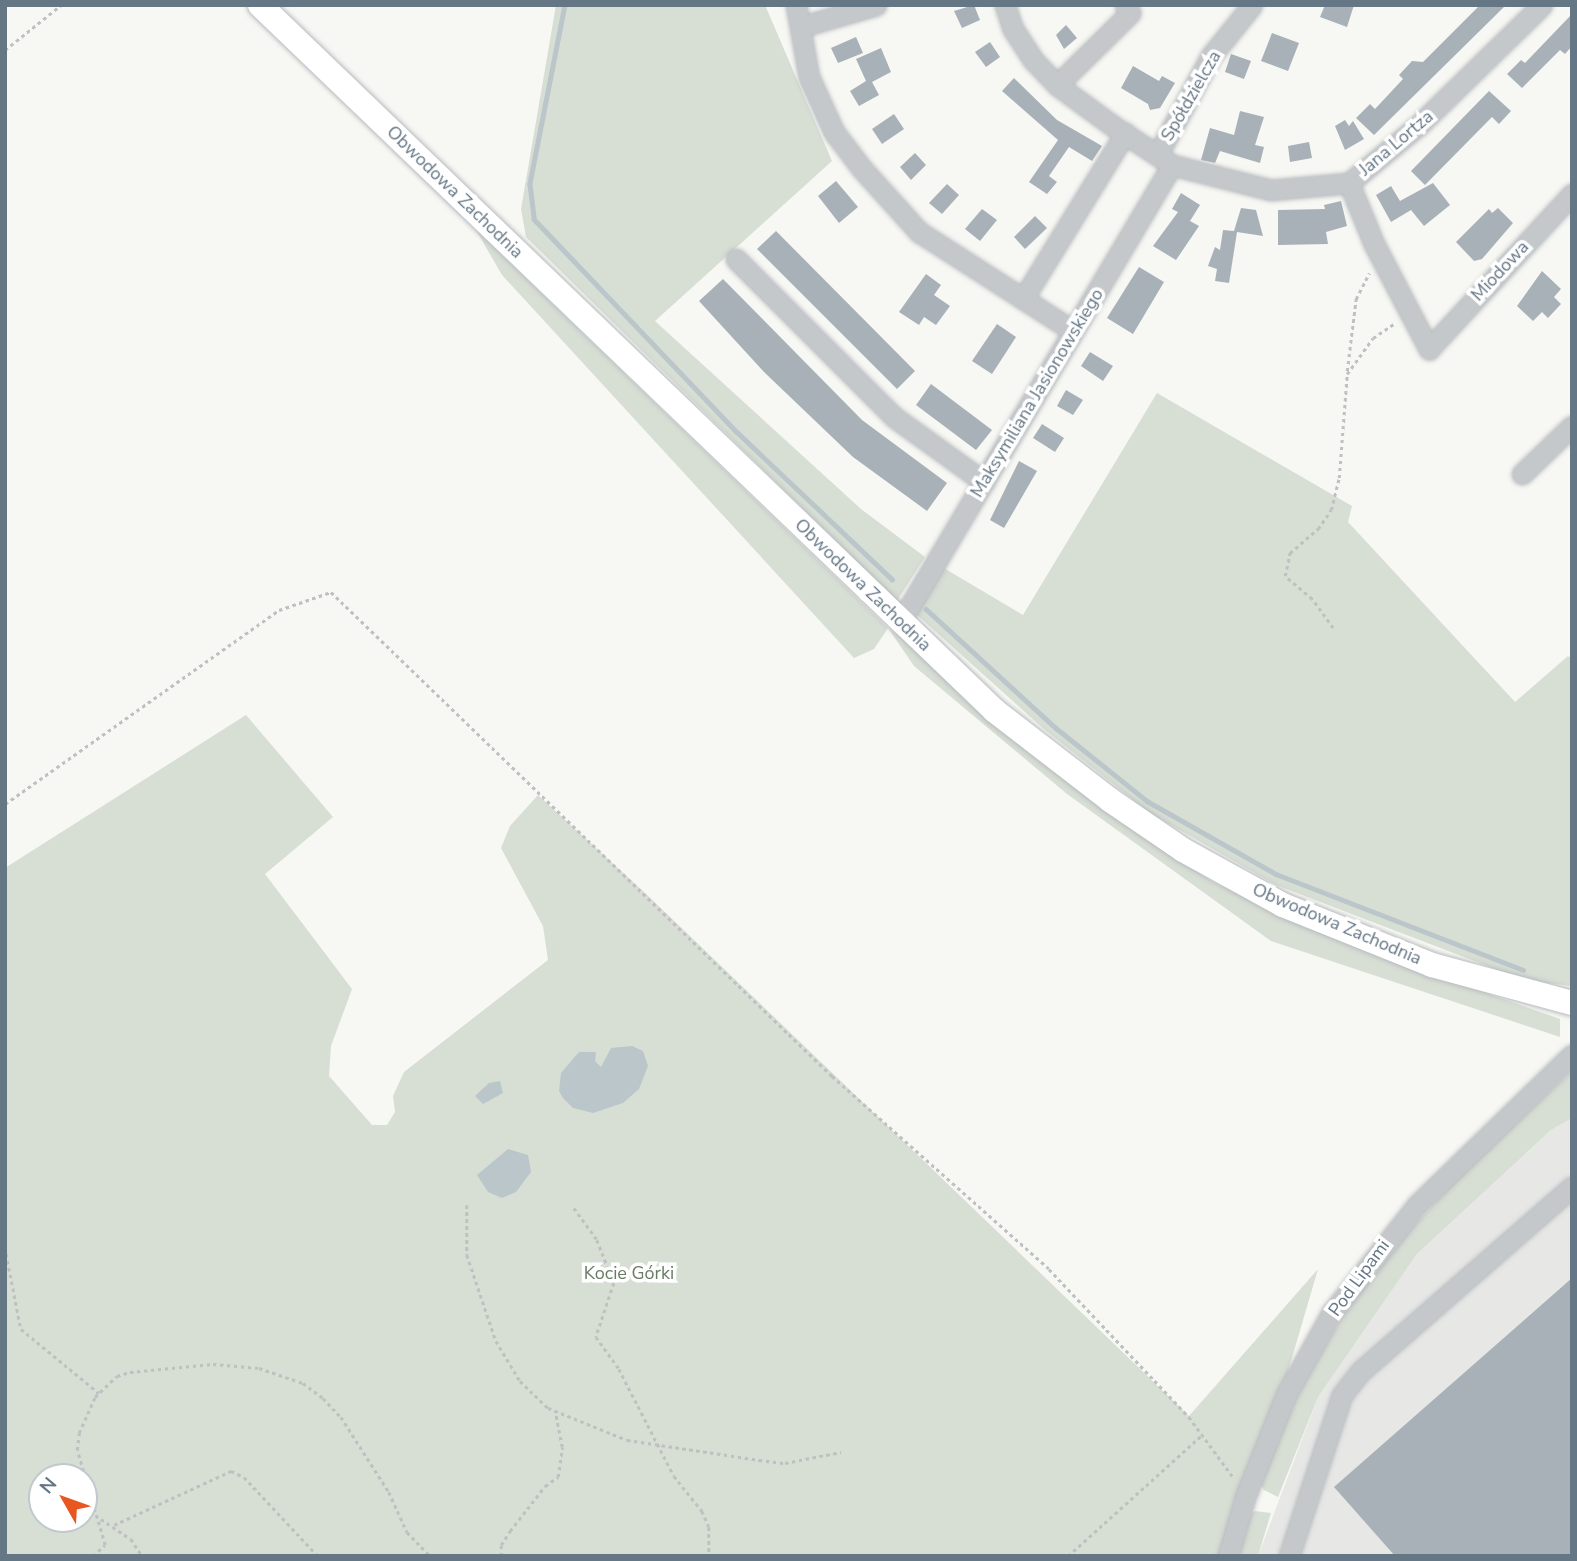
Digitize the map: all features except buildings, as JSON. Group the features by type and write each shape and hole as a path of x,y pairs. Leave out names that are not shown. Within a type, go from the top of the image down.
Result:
{"main road":[{"name":"Obwodowa Zachodnia","path":"261,5 995,711 1183,850 1283,905 1432,965 1572,1003"}],"street":[{"path":"796,5 809,76 834,132 863,170 919,232 1073,331"},
{"path":"800,27 876,5"},
{"name":"Jana Lortza","path":"1005,5 1013,29 1057,85 1125,133 1165,160 1271,190 1349,183 1420,124 1542,5"},
{"path":"1057,85 1130,13 1125,5"},
{"name":"Spółdzielcza","path":"1165,160 1211,56 1252,5"},
{"path":"1023,299 1125,133"},
{"name":"Maksymiliana Jasionowskiego","path":"901,621 1073,331 1165,160"},
{"path":"1349,183 1383,264 1408,314"},
{"name":"Miodowa","path":"1408,314 1429,349 1572,194"},
{"path":"736,259 894,417 984,482"},
{"path":"1522,474 1572,426"},
{"name":"Pod Lipami","path":"1228,1556 1246,1496 1286,1395 1331,1314 1374,1254 1418,1204 1572,1055"},
{"path":"1289,1556 1342,1395 1361,1371 1572,1187"}],"path":[{"path":"5,50 61,5"},
{"path":"1333,628 1312,599 1284,576 1290,553 1318,529 1331,510 1339,478 1346,374 1356,299 1366,276 1383,264"},
{"path":"1346,374 1373,338 1408,314"},
{"path":"5,804 279,610 331,592 369,624 832,1076 1049,1269 1202,1435 1246,1496"},
{"path":"467,1205 467,1255 496,1341 520,1381 555,1411 610,1435 785,1463 841,1452"},
{"path":"574,1208 597,1240 614,1283 596,1337 619,1369 685,1494 702,1511 709,1527 709,1556"},
{"path":"5,1247 21,1329 99,1393"},
{"path":"93,1556 105,1545 100,1518 77,1450 79,1433 99,1393 130,1372 213,1364 259,1368 303,1383 341,1417 397,1506 407,1531 430,1556"},
{"path":"501,1556 510,1531 545,1486 558,1478 562,1447 555,1411"},
{"path":"1068,1556 1202,1435"},
{"path":"114,1525 231,1471 244,1477 318,1556"},
{"path":"100,1518 114,1525 142,1556"}],"shaded area":[{"path":"632,1046 643,1051 648,1066 639,1089 623,1103 593,1113 573,1108 563,1098 559,1091 561,1073 579,1052 596,1052 595,1061 601,1067 611,1048"},
{"path":"500,1081 503,1093 483,1104 475,1096 489,1083"},
{"path":"1572,1118 1572,1556 1258,1556 1318,1397 1417,1254 1551,1130"},
{"path":"508,1149 528,1155 531,1172 516,1192 502,1198 488,1192 477,1175"}],"green space":[{"path":"556,5 765,5 832,161 655,321 861,509 925,557 897,601 526,237 521,209"},
{"path":"476,230 888,628 874,649 854,658 502,275"},
{"path":"1157,393 1352,506 1348,522 1515,702 1568,656 1572,659 1572,986 1524,980 1276,885 1150,813 1045,730 916,614 942,567 1023,615"},
{"path":"888,628 920,651 1034,756 1213,882 1345,943 1560,1019 1560,1037 1271,941 1067,794 914,666"},
{"name":"Kocie Górki","path":"246,715 333,817 265,874 352,989 331,1046 329,1076 372,1125 387,1125 395,1112 393,1096 404,1072 548,960 543,926 501,848 510,826 538,795 643,891 1189,1416 1318,1269 1245,1518 1255,1511 1271,1513 1258,1556 5,1556 5,868"},
{"path":"1572,1071 1572,1118 1551,1130 1417,1254 1318,1397 1278,1497 1264,1490 1259,1483 1290,1406 1363,1282 1459,1177"}],"waterway":[{"path":"565,5 530,184 534,219 737,432 892,579"},
{"path":"926,609 1056,728 1147,801 1276,874 1523,970"}]}
